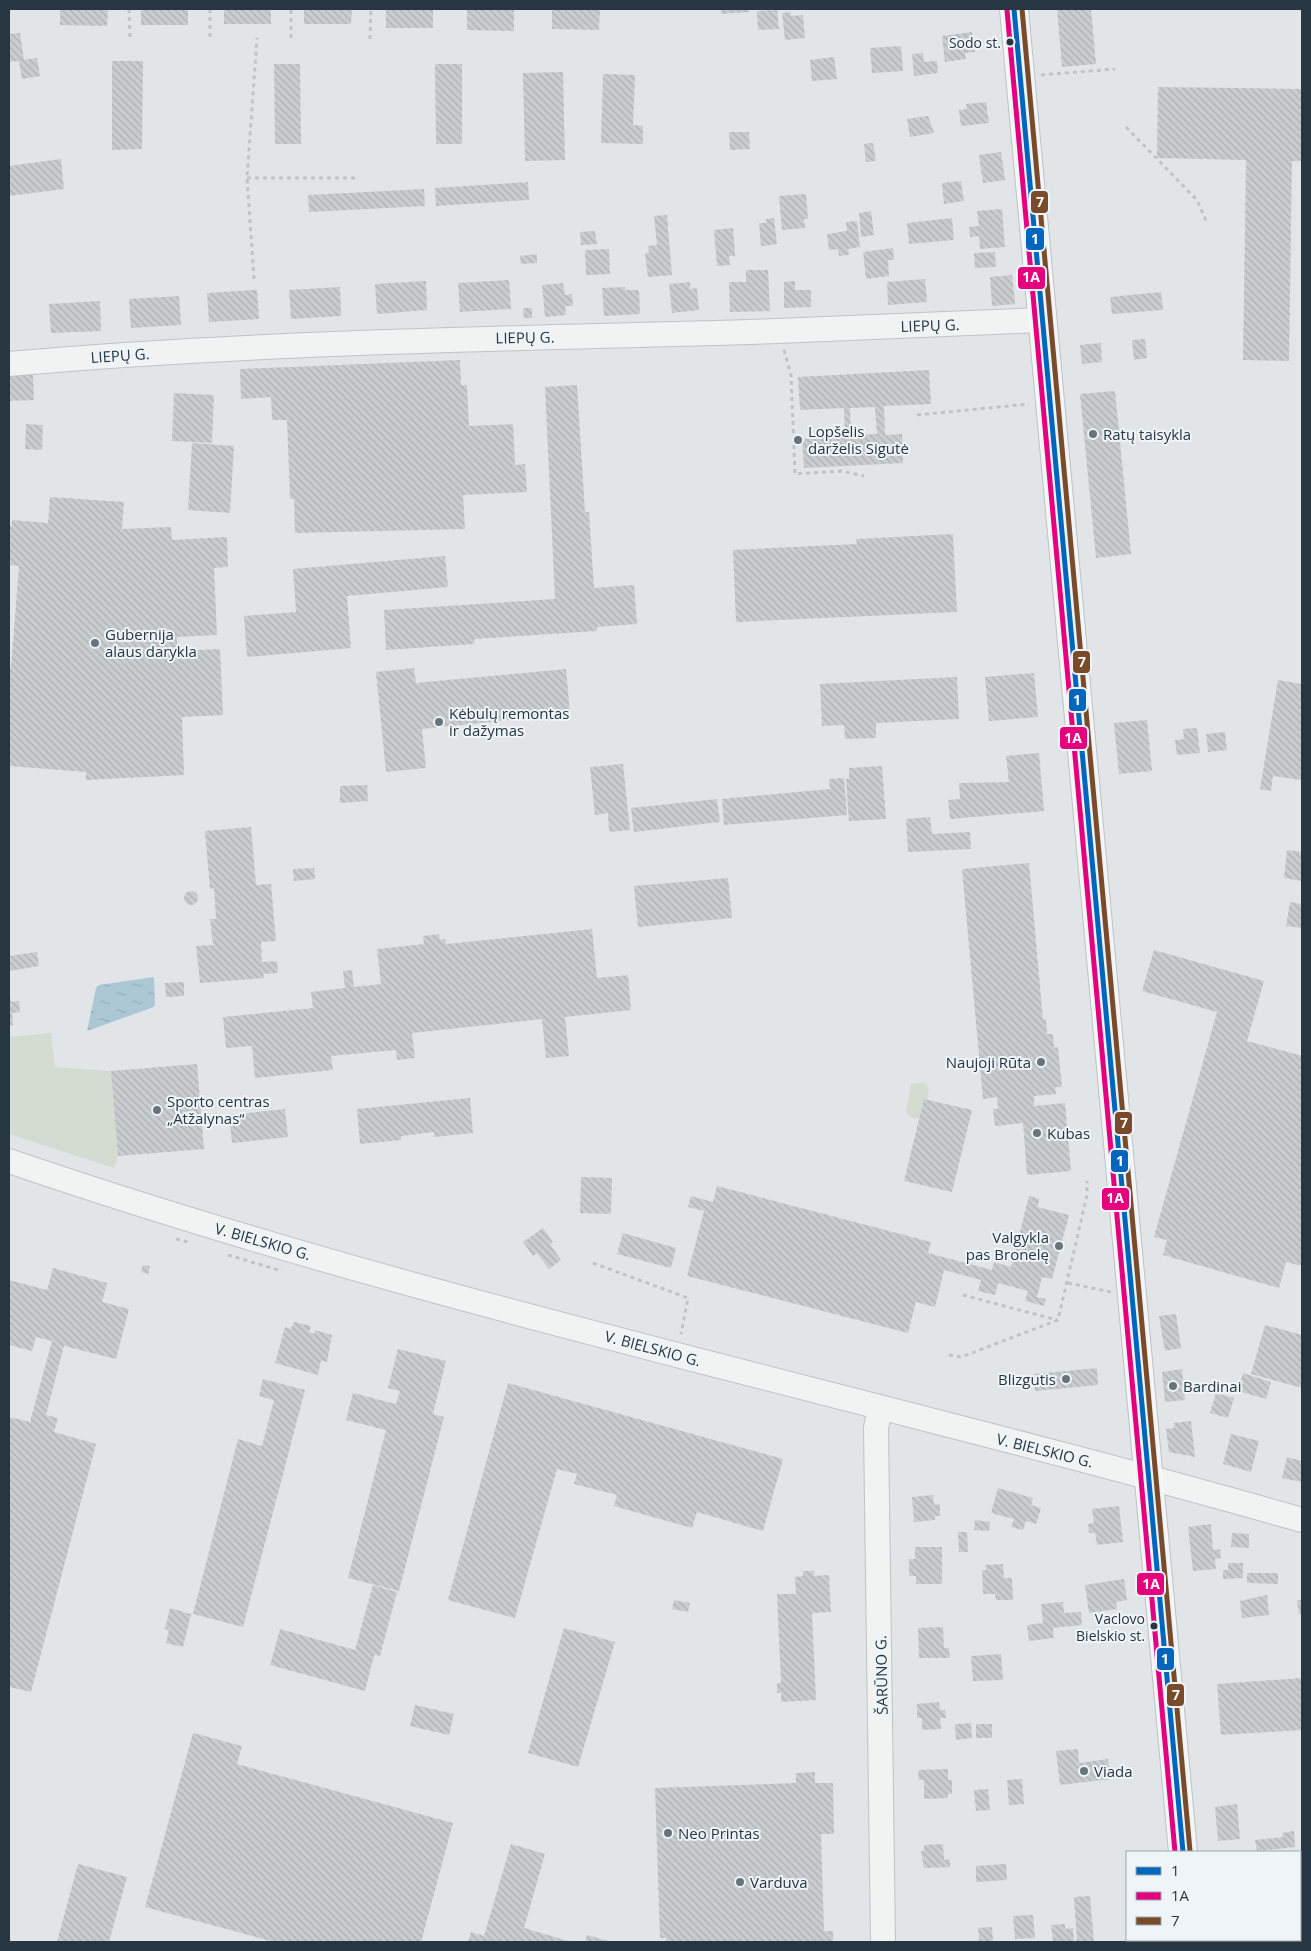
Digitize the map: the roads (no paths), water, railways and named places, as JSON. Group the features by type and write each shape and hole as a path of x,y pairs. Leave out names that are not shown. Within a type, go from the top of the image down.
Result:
{"main road":[{"path":"1014,9 1182,1851"}],"street":[{"name":"LIEPŲ G.","path":"9,364 117,354 422,340 778,331 1042,320"},
{"name":"V. BIELSKIO G.","path":"9,1161 162,1212 372,1273 880,1408 1149,1476 1302,1520"},
{"name":"ŠARŪNO G.","path":"880,1408 876,1428 883,1942"}],"water":[{"path":"154,977 154,1007 87,1031 96,988 99,985"}],"place":[{"name":"Sodo st.","path":"1010,42"},
{"name":"Ratų taisykla","path":"1093,434"},
{"name":"Lopšelis darželis Sigutė","path":"798,440"},
{"name":"Gubernija alaus darykla","path":"95,643"},
{"name":"Kėbulų remontas ir dažymas","path":"439,722"},
{"name":"Naujoji Rūta","path":"1041,1062"},
{"name":"Sporto centras „Atžalynas“","path":"157,1110"},
{"name":"Kubas","path":"1037,1133"},
{"name":"Valgykla pas Bronelę","path":"1059,1246"},
{"name":"Blizgutis","path":"1066,1379"},
{"name":"Bardinai","path":"1173,1386"},
{"name":"Vaclovo Bielskio st.","path":"1154,1626"},
{"name":"Viada","path":"1084,1771"},
{"name":"Neo Printas","path":"668,1833"},
{"name":"Varduva","path":"740,1882"}]}
